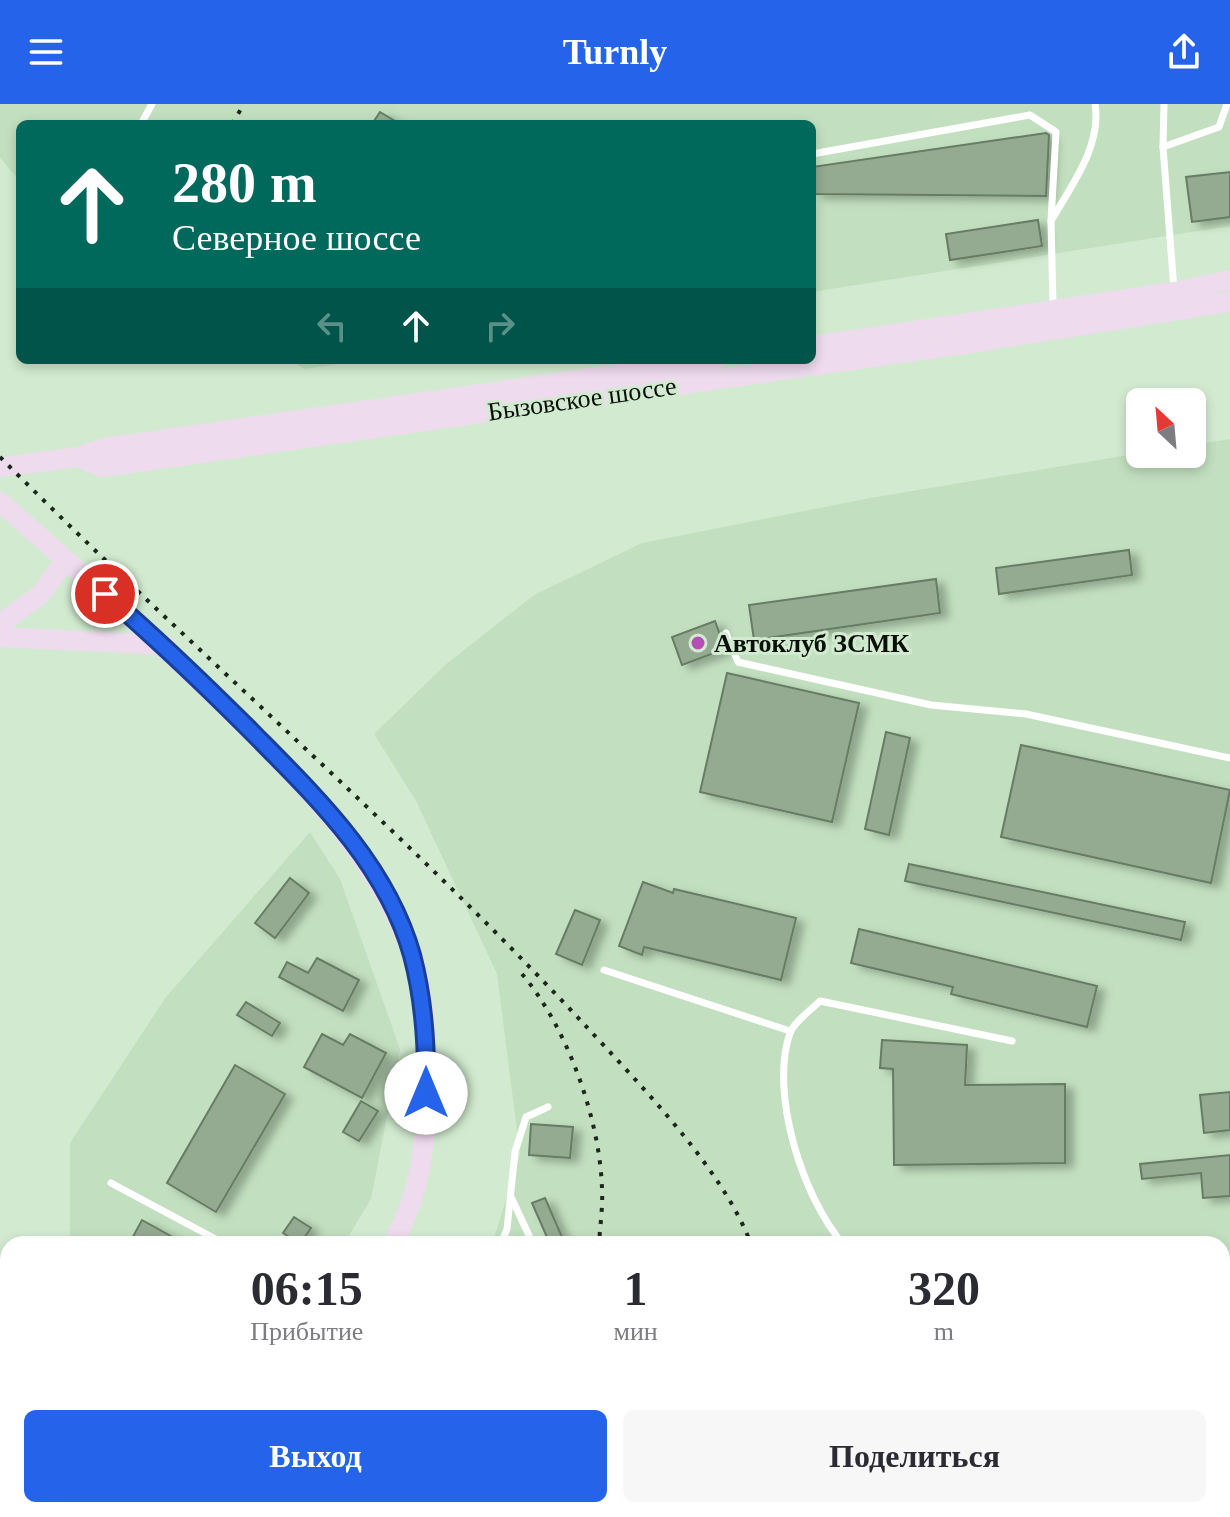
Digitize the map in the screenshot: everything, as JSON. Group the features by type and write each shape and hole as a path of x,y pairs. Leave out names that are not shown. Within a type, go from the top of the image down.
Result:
{"main road":[{"path":"816,345 1174,292 1230,280"},
{"name":"Бызовское шоссе","path":"78,457 103,467 957,345 1230,302"},
{"name":"Бызовское шоссе","path":"0,467 78,457 104,448 687,364"},
{"path":"0,502 165,645 312,793 342,827 382,885 411,951 425,1022 425,1121 418,1182 410,1211 396,1236"},
{"path":"0,624 41,594 65,560"},
{"path":"0,637 165,645"}],"lane":[{"path":"1051,221 1088,154 1098,120 1095,104"},
{"path":"1164,104 1163,147 1174,292"},
{"path":"1163,147 1219,127 1227,104"},
{"path":"816,153 1030,115 1056,132 1051,221 1053,308"},
{"path":"726,633 738,662 931,705 1026,714 1230,758"},
{"path":"604,970 790,1031"},
{"path":"836,1236 825,1222 801,1167 783,1086 790,1031 820,1001 1012,1041"},
{"path":"504,1236 515,1152 526,1117 548,1107"},
{"path":"111,1183 210,1236"},
{"path":"510,1196 529,1236"}],"shaded area":[{"path":"0,104 1230,104 1230,226 816,291 816,120 16,120 16,176 0,158"},
{"path":"296,364 337,364 305,369"},
{"path":"1230,439 1230,1236 495,1236 520,1155 497,974 416,801 374,734 445,665 534,595 642,543 870,498 1126,455 1126,468 1206,468 1206,443"},
{"path":"310,832 340,879 400,1049 371,1199 349,1236 70,1236 70,1143 166,997"}],"building":[{"path":"380,112 393,120 375,120"},
{"path":"1049,135 1046,196 816,194 816,166"},
{"path":"1230,172 1230,217 1192,222 1186,177"},
{"path":"1038,220 1042,246 950,260 946,234"},
{"path":"1129,550 1132,575 999,594 996,568"},
{"path":"936,579 940,613 754,640 749,605"},
{"name":"Автоклуб ЗСМК","path":"715,621 725,649 682,665 672,637"},
{"path":"727,673 859,703 832,822 700,792"},
{"path":"886,732 910,738 889,835 865,829"},
{"path":"1021,745 1230,790 1211,883 1001,837"},
{"path":"909,864 1185,922 1181,940 905,881"},
{"path":"290,878 309,893 275,938 255,923"},
{"path":"643,882 673,893 674,889 796,918 781,980 644,947 642,955 619,946"},
{"path":"575,910 600,920 582,965 556,954"},
{"path":"859,929 1097,986 1087,1027 951,994 953,987 851,963"},
{"path":"317,958 359,980 343,1011 279,977 287,962 308,973"},
{"path":"246,1002 280,1023 272,1036 237,1015"},
{"path":"322,1034 343,1045 350,1034 386,1053 362,1098 304,1067"},
{"path":"882,1040 967,1045 965,1085 1065,1084 1065,1163 894,1165 893,1069 880,1068"},
{"path":"235,1065 285,1094 216,1212 167,1183"},
{"path":"1230,1092 1230,1130 1204,1133 1200,1095"},
{"path":"361,1101 378,1111 359,1141 343,1132"},
{"path":"531,1124 573,1127 570,1158 529,1155"},
{"path":"1230,1155 1230,1196 1203,1198 1201,1173 1142,1179 1140,1164"},
{"path":"545,1198 562,1236 546,1236 532,1203"},
{"path":"294,1217 311,1228 306,1236 283,1233"},
{"path":"142,1220 171,1236 133,1236"}],"railway":[{"path":"234,120 244,104"},
{"path":"0,457 513,950 677,1127 720,1185 747,1236"},
{"path":"522,974 567,1047 588,1104 600,1162 600,1236"}],"place":[{"name":"Автоклуб ЗСМК","path":"698,643"}],"route":[{"path":"105,594 165,645 312,793 342,827 382,885 411,951 419,984 424,1014 426,1093"}]}
